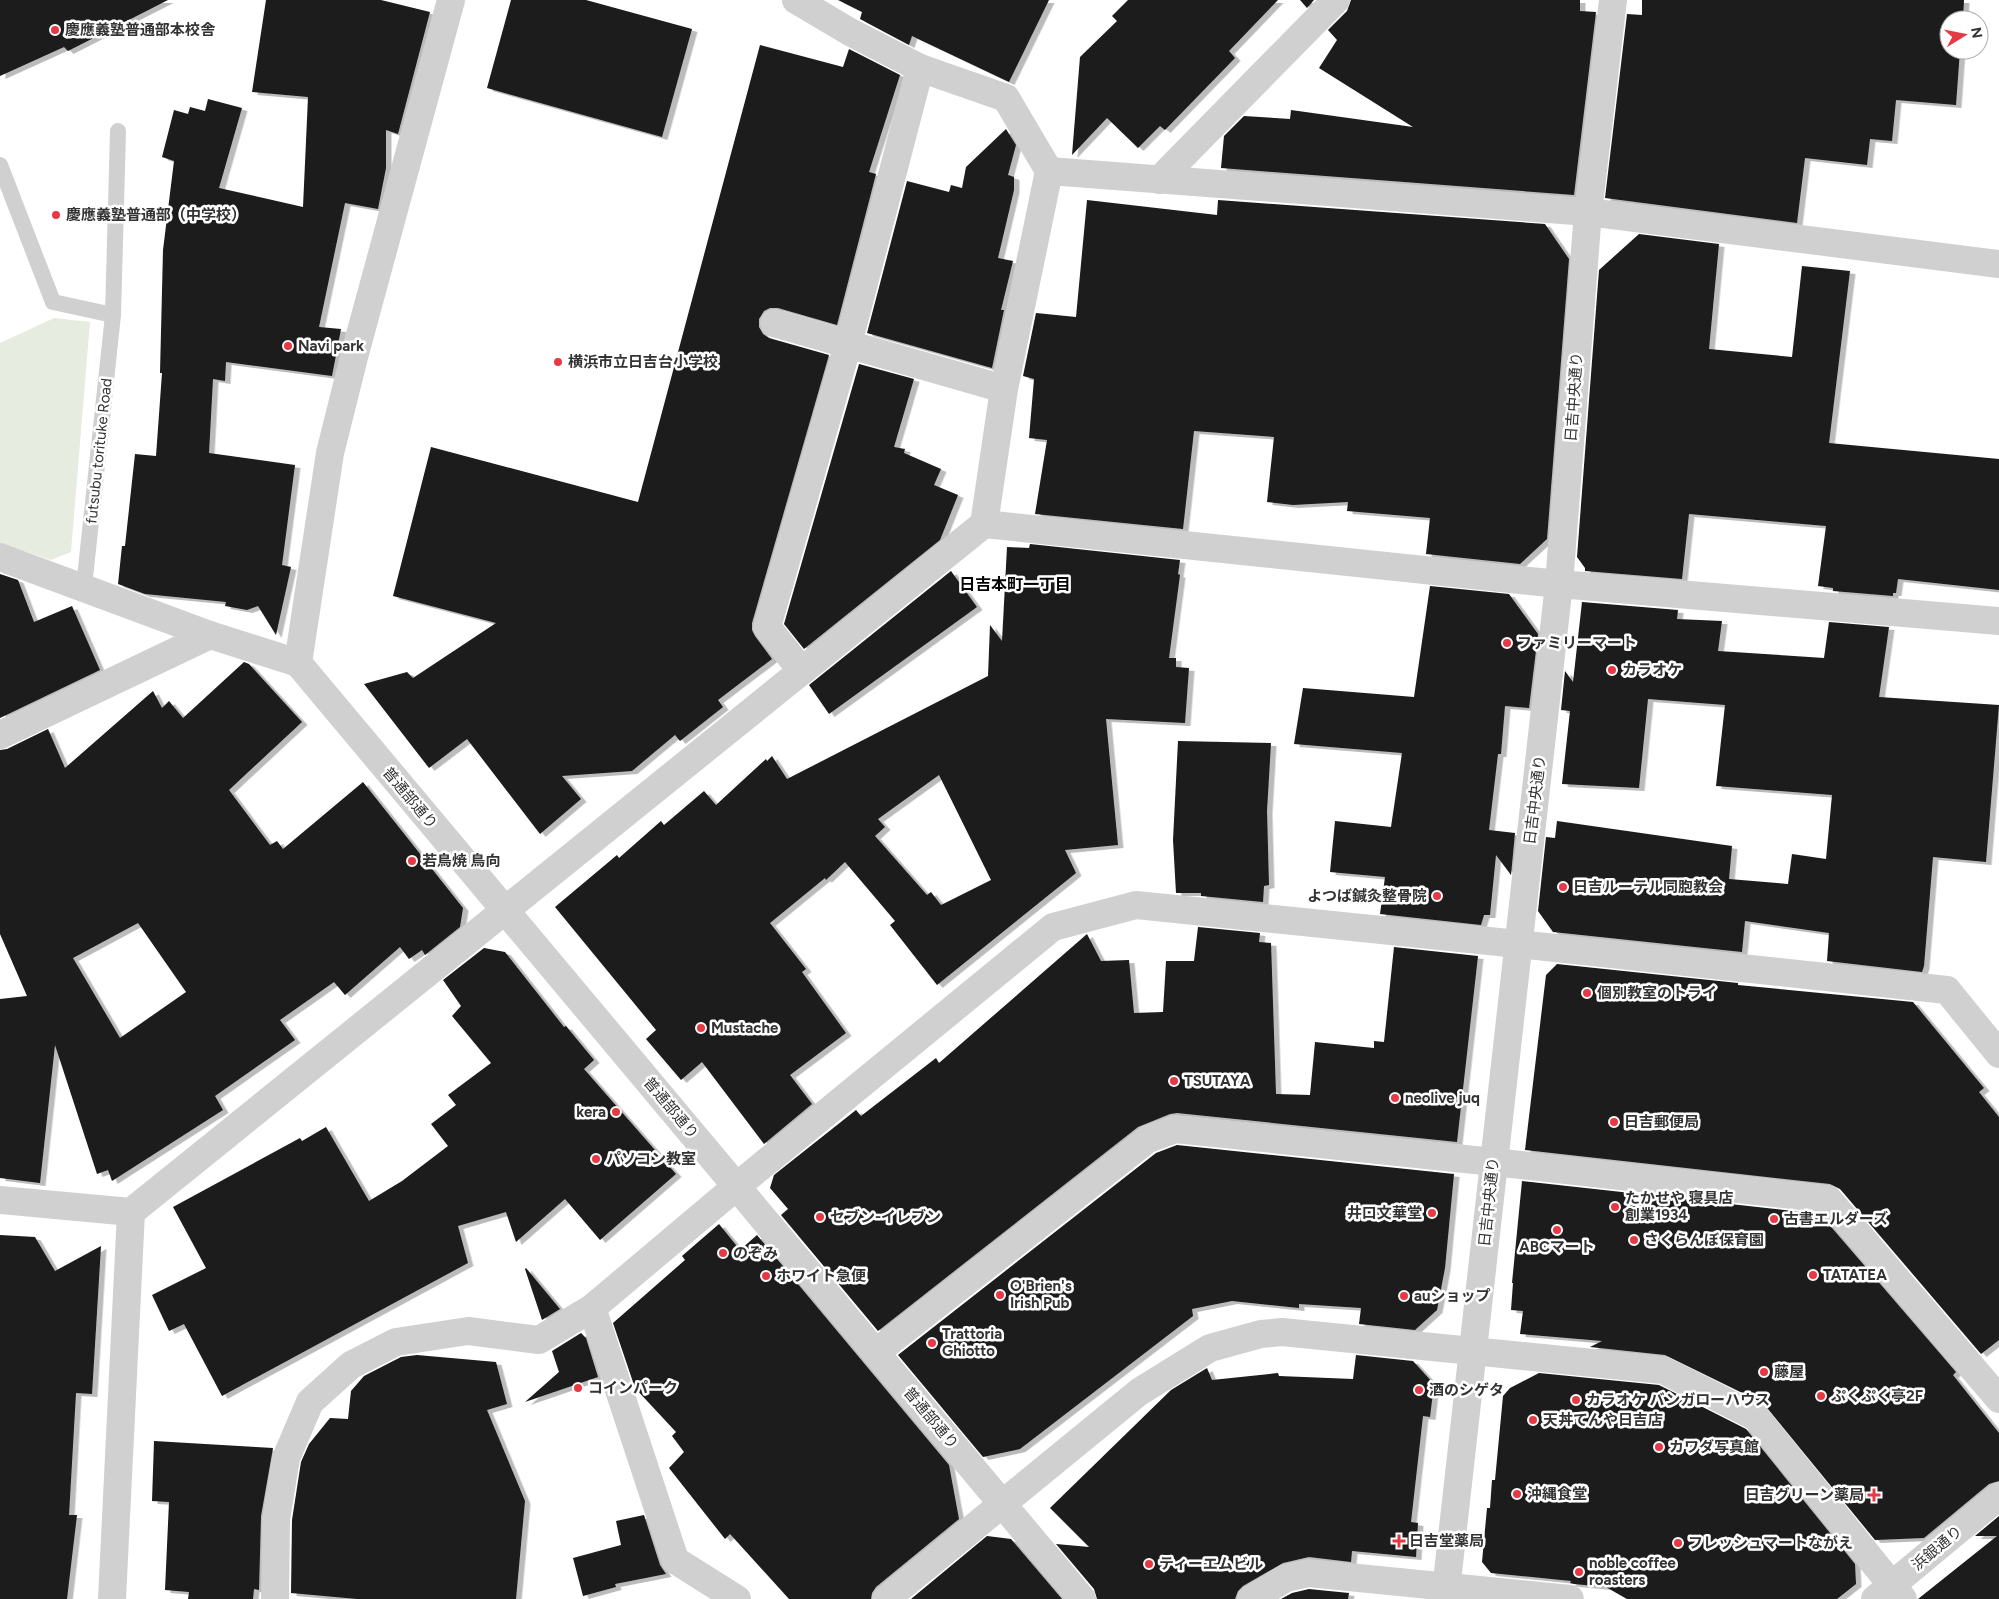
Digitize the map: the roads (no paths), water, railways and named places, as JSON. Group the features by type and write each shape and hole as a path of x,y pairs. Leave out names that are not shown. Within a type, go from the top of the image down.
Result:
{"street":[{"path":"0,557 210,636 298,663 330,453 354,357 451,0"},
{"path":"0,1200 131,1212 984,524 1004,389 1049,171 1006,98 920,68 850,32 796,0"},
{"path":"1159,180 1336,0"},
{"name":"日吉中央通り","path":"1446,1594 1559,584 1588,212 1613,0"},
{"path":"802,671 768,627 848,344 920,68"},
{"path":"1049,171 1588,212 1999,264"},
{"path":"774,324 1004,389"},
{"path":"984,524 1559,584 1999,620"},
{"path":"0,735 210,636"},
{"name":"普通部通り","path":"298,663 1082,1599"},
{"path":"275,1599 276,1519 286,1458 310,1402 352,1365 396,1342 468,1331 539,1340 592,1308 737,1186 1054,928 1136,905 1947,990 1999,1054"},
{"path":"876,1352 1148,1139 1175,1129 1828,1198 1999,1399"},
{"path":"112,1599 131,1212"},
{"path":"592,1308 675,1560 737,1599"},
{"path":"886,1599 1139,1392 1210,1348 1261,1334 1282,1332 1663,1370 1756,1416 1890,1594"},
{"name":"浜銀通り","path":"1890,1594 1999,1496"},
{"path":"1252,1599 1286,1578 1308,1573 1446,1594 1570,1599"}],"lane":[{"name":"futsubu torituke Road","path":"84,587 113,315 118,131"},
{"path":"0,166 53,302 113,315"}],"place":[{"name":"慶應義塾普通部本校舎","path":"55,30"},
{"name":"慶應義塾普通部（中学校）","path":"56,215"},
{"name":"Navi park","path":"288,346"},
{"name":"横浜市立日吉台小学校","path":"558,362"},
{"name":"ファミリーマート","path":"1507,643"},
{"name":"カラオケ","path":"1612,670"},
{"name":"若鳥焼 鳥向","path":"412,861"},
{"name":"日吉ルーテル同胞教会","path":"1563,887"},
{"name":"よつば鍼灸整骨院","path":"1437,896"},
{"name":"個別教室のトライ","path":"1587,993"},
{"name":"Mustache","path":"701,1028"},
{"name":"TSUTAYA","path":"1174,1081"},
{"name":"neolive juq","path":"1395,1098"},
{"name":"kera","path":"616,1112"},
{"name":"日吉郵便局","path":"1614,1122"},
{"name":"パソコン教室","path":"596,1159"},
{"name":"たかせや 寝具店 創業1934","path":"1615,1207"},
{"name":"井口文華堂","path":"1432,1213"},
{"name":"セブン-イレブン","path":"820,1217"},
{"name":"古書エルダーズ","path":"1774,1219"},
{"name":"ABCマート","path":"1557,1230"},
{"name":"さくらんぼ保育園","path":"1634,1240"},
{"name":"のぞみ","path":"723,1253"},
{"name":"TATATEA","path":"1813,1275"},
{"name":"ホワイト急便","path":"766,1276"},
{"name":"O'Brien's Irish Pub","path":"1000,1295"},
{"name":"auショップ","path":"1404,1296"},
{"name":"Trattoria Ghiotto","path":"932,1343"},
{"name":"藤屋","path":"1764,1372"},
{"name":"コインパーク","path":"578,1388"},
{"name":"酒のシゲタ","path":"1419,1390"},
{"name":"ぷくぷく亭2F","path":"1821,1396"},
{"name":"カラオケ バンガローハウス","path":"1576,1400"},
{"name":"天丼てんや日吉店","path":"1533,1420"},
{"name":"カワダ写真館","path":"1659,1447"},
{"name":"沖縄食堂","path":"1517,1494"},
{"name":"日吉グリーン薬局","path":"1874,1495"},
{"name":"日吉堂薬局","path":"1399,1541"},
{"name":"フレッシュマートながえ","path":"1678,1543"},
{"name":"ティーエムビル","path":"1149,1564"},
{"name":"noble coffee roasters","path":"1579,1572"}],"district":[{"name":"日吉本町一丁目","path":"1015,584"}]}
